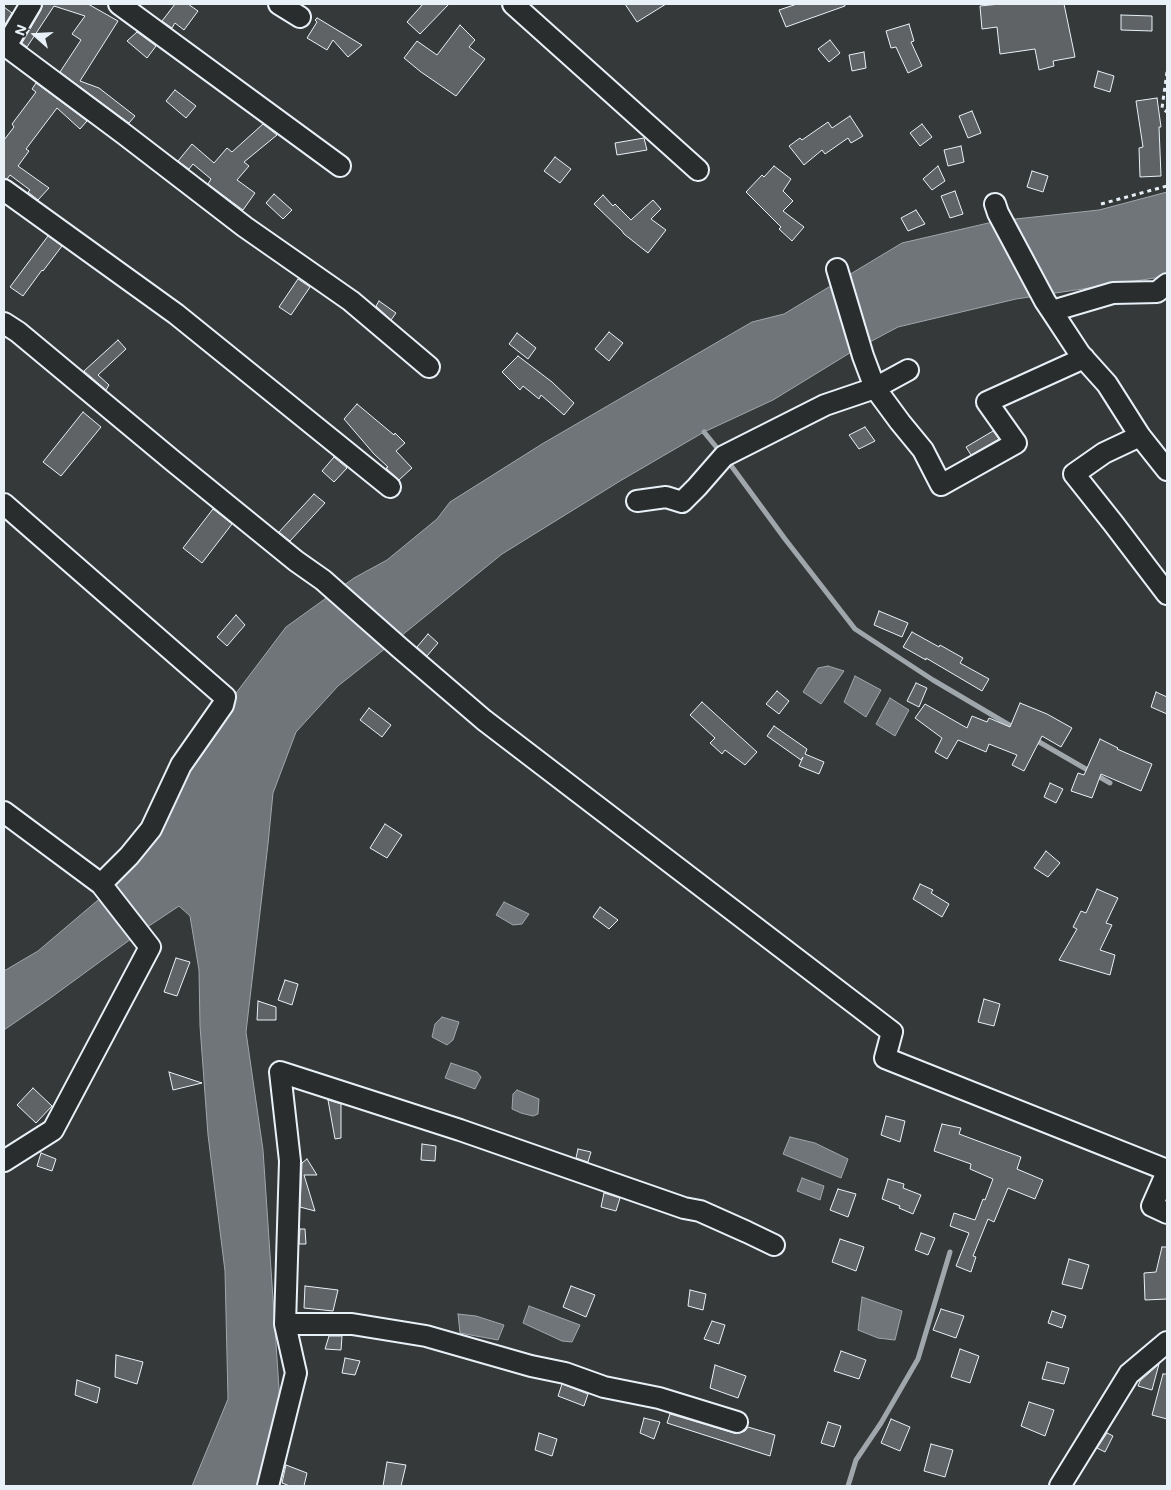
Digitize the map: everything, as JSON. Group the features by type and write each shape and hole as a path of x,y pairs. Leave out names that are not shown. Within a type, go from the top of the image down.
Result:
{"street":[{"path":"31,4 5,47 124,134 245,228 351,301 428,367"},
{"path":"119,4 340,166"},
{"path":"279,4 300,17"},
{"path":"513,4 698,170"},
{"path":"4,190 176,314 390,487"},
{"path":"997,209 1049,306 1084,358 1107,384 1140,436 1167,470"},
{"path":"838,272 863,356 875,388 923,450 941,485 1016,443 987,402 1084,358"},
{"path":"1049,306 1113,293 1157,292 1167,284"},
{"path":"4,323 18,332 296,561 324,580 484,720 892,1032 885,1058 1167,1171 1152,1206 1167,1213"},
{"path":"637,500 666,497 682,502 724,456 825,405 875,388 908,370"},
{"path":"1140,436 1104,453 1074,474 1167,594"},
{"path":"4,504 225,697 223,705 181,765 151,829 103,886"},
{"path":"4,812 103,886 150,947 53,1130 4,1161"},
{"path":"268,1486 296,1373 285,1324 290,1161 280,1072 460,1130 684,1208 700,1211 774,1245"},
{"path":"285,1324 352,1324 426,1336 531,1366 565,1373 604,1387 659,1398 737,1422"},
{"path":"1060,1486 1129,1374 1167,1342"}],"path":[{"path":"1167,72 1162,108 1167,112"},
{"path":"1102,204 1167,186"}],"shaded area":[{"path":"1167,192 1167,273 1155,278 1016,299 898,327 853,351 773,400 704,432 502,554 338,686 296,732 273,793 246,1032 263,1150 280,1403 259,1486 192,1486 228,1399 225,1271 208,1135 200,1026 199,970 190,916 179,906 4,1030 4,971 38,951 104,895 221,713 286,627 354,578 387,560 437,519 450,502 542,444 752,322 784,314 902,243 997,221 1099,210"},
{"path":"828,666 844,671 821,704 803,692 818,668"},
{"path":"855,676 881,690 866,717 844,702"},
{"path":"890,698 909,710 895,736 876,724"},
{"path":"504,902 529,914 522,924 513,925 496,915"},
{"path":"442,1017 459,1022 453,1040 447,1045 432,1037 435,1024"},
{"path":"451,1063 477,1072 481,1077 475,1089 445,1078"},
{"path":"517,1090 539,1099 538,1114 533,1116 512,1109 513,1094"},
{"path":"790,1137 815,1143 848,1159 841,1178 783,1154"},
{"path":"802,1178 824,1186 820,1200 797,1191"},
{"path":"862,1297 902,1311 895,1340 878,1338 858,1330"},
{"path":"529,1306 580,1325 572,1342 562,1341 523,1323"},
{"path":"458,1314 476,1316 504,1325 498,1340 460,1333"}],"building":[{"path":"43,4 88,4 118,21 80,81 99,88 135,116 129,123 60,72 81,40 72,34 85,16 54,6 27,47 22,43"},
{"path":"175,4 188,4 198,11 184,30 175,23 172,28 162,21"},
{"path":"423,4 449,4 420,34 407,22"},
{"path":"625,4 666,4 637,22"},
{"path":"797,4 845,4 845,6 786,27 779,10"},
{"path":"1000,4 1064,4 1075,57 1053,61 1054,66 1039,70 1035,49 1000,54 997,27 982,29 980,6"},
{"path":"4,7 12,13 4,26"},
{"path":"1121,15 1152,16 1152,31 1121,30"},
{"path":"317,18 362,45 348,57 333,40 327,50 307,38 317,22 315,20"},
{"path":"909,24 914,41 911,42 922,66 908,73 896,47 891,48 886,31"},
{"path":"460,25 475,40 469,47 485,59 456,96 404,58 417,41 437,55"},
{"path":"137,32 156,46 147,58 127,41"},
{"path":"830,40 840,53 829,62 818,49"},
{"path":"864,52 866,68 852,71 849,55"},
{"path":"1098,71 1114,76 1110,92 1094,87"},
{"path":"36,83 87,121 80,129 57,108 26,149 29,151 18,166 49,188 38,200 28,192 30,190 10,175 7,179 4,178 4,140 14,127 12,124 36,92 32,89"},
{"path":"175,90 196,106 186,118 166,101"},
{"path":"1157,98 1161,127 1159,127 1161,176 1140,177 1139,148 1143,147 1136,101"},
{"path":"972,111 981,133 968,138 959,116"},
{"path":"850,116 863,136 851,143 848,138 825,154 822,150 804,165 789,146 800,138 802,140 828,122 832,128"},
{"path":"263,124 277,135 244,162 249,166 237,180 255,193 243,210 208,184 211,179 193,164 189,169 178,161 192,144 214,163 227,148 232,152"},
{"path":"922,124 932,137 920,146 910,133"},
{"path":"644,138 647,150 617,155 615,143"},
{"path":"961,146 964,162 948,166 944,150"},
{"path":"555,157 571,169 560,183 544,171"},
{"path":"774,166 791,179 783,191 793,201 783,211 804,227 792,241 779,229 781,227 746,192 762,175 764,177"},
{"path":"938,166 945,181 932,190 923,179"},
{"path":"1032,171 1048,176 1043,192 1027,187"},
{"path":"955,191 963,214 950,218 941,196"},
{"path":"274,194 292,210 283,219 266,203"},
{"path":"603,195 613,206 615,204 631,220 653,200 661,209 651,219 666,230 648,253 624,234 594,204"},
{"path":"916,210 925,224 908,231 901,218"},
{"path":"48,236 62,246 23,296 10,287"},
{"path":"298,279 310,287 291,315 279,307"},
{"path":"379,301 396,313 391,320 376,306"},
{"path":"609,332 623,343 609,361 595,349"},
{"path":"517,333 536,348 528,359 509,344"},
{"path":"118,340 126,349 98,375 109,385 106,390 84,371"},
{"path":"518,356 552,382 574,403 564,415 541,395 539,399 523,386 520,390 502,372"},
{"path":"357,404 405,443 396,451 412,468 399,480 386,468 388,467 374,454 344,419"},
{"path":"83,412 101,427 61,476 43,462"},
{"path":"865,427 875,441 859,449 849,435"},
{"path":"993,431 999,439 971,455 966,447"},
{"path":"334,457 347,468 334,482 322,471"},
{"path":"314,494 325,503 290,541 279,532"},
{"path":"213,509 232,524 202,563 183,548"},
{"path":"879,611 908,623 902,637 874,625"},
{"path":"236,615 245,625 227,646 217,637"},
{"path":"912,632 963,658 960,663 989,679 982,691 926,658 926,660 903,647"},
{"path":"428,634 438,643 427,656 417,647"},
{"path":"916,683 927,688 919,707 907,701"},
{"path":"777,691 789,701 779,714 766,704"},
{"path":"1156,692 1167,697 1167,714 1151,707"},
{"path":"702,702 757,752 745,765 725,750 722,754 710,743 715,738 690,715"},
{"path":"1020,703 1047,714 1072,728 1061,747 1042,736 1024,771 1012,765 1017,755 989,744 986,752 958,740 947,759 935,752 942,738 915,718 925,704 967,728 972,716 987,722 989,718 1010,727"},
{"path":"369,708 391,725 382,737 360,720"},
{"path":"774,726 807,749 805,754 824,762 819,774 799,766 803,757 801,760 767,736"},
{"path":"1100,739 1117,749 1152,764 1141,791 1101,774 1092,798 1071,791 1078,773 1084,775"},
{"path":"1050,783 1063,789 1056,803 1044,797"},
{"path":"385,824 402,835 387,858 370,848"},
{"path":"1046,851 1060,863 1048,877 1034,868"},
{"path":"920,884 933,890 931,893 949,904 942,917 913,899"},
{"path":"1097,889 1118,898 1106,923 1112,925 1100,950 1115,955 1110,975 1059,960 1077,929 1073,927 1081,911 1086,913"},
{"path":"600,907 618,920 609,929 593,917"},
{"path":"176,958 190,962 177,996 164,992"},
{"path":"285,980 298,984 292,1005 278,1000"},
{"path":"984,999 1000,1004 994,1026 978,1022"},
{"path":"258,1001 276,1007 276,1020 257,1020"},
{"path":"169,1072 202,1083 173,1090"},
{"path":"33,1088 52,1106 36,1123 17,1105"},
{"path":"328,1100 341,1104 341,1138 335,1139"},
{"path":"886,1116 905,1121 900,1142 881,1135"},
{"path":"942,1124 961,1128 959,1134 1021,1157 1017,1169 1043,1180 1035,1199 1008,1188 994,1222 988,1219 973,1256 976,1257 971,1272 956,1266 969,1233 950,1226 954,1213 975,1220 993,1179 970,1169 971,1164 934,1151"},
{"path":"422,1144 436,1146 435,1161 421,1160"},
{"path":"578,1149 591,1152 588,1162 576,1158"},
{"path":"41,1153 56,1159 52,1171 37,1166"},
{"path":"307,1159 317,1175 304,1175 315,1211 300,1207 302,1163"},
{"path":"888,1179 904,1184 903,1188 921,1195 913,1214 899,1208 900,1206 882,1199"},
{"path":"838,1189 856,1194 848,1217 830,1210"},
{"path":"604,1193 620,1198 616,1211 601,1207"},
{"path":"300,1229 305,1229 306,1244 299,1244"},
{"path":"921,1233 935,1238 928,1255 915,1250"},
{"path":"840,1239 864,1247 856,1271 832,1262"},
{"path":"1162,1247 1167,1247 1167,1299 1145,1300 1144,1273 1156,1272"},
{"path":"1069,1259 1089,1265 1082,1289 1062,1284"},
{"path":"305,1286 338,1290 333,1311 304,1308"},
{"path":"571,1286 595,1295 586,1317 563,1307"},
{"path":"690,1290 706,1294 703,1310 688,1306"},
{"path":"941,1309 964,1316 956,1338 933,1330"},
{"path":"1052,1311 1066,1316 1062,1328 1048,1323"},
{"path":"712,1321 725,1325 719,1344 704,1339"},
{"path":"329,1336 342,1336 341,1350 325,1349"},
{"path":"960,1349 979,1356 970,1383 951,1377"},
{"path":"841,1351 866,1360 859,1379 834,1371"},
{"path":"116,1355 143,1362 137,1384 115,1377"},
{"path":"345,1358 360,1361 355,1375 342,1373"},
{"path":"1047,1362 1069,1368 1064,1384 1042,1379"},
{"path":"1159,1364 1152,1390 1138,1386 1140,1381"},
{"path":"715,1365 746,1376 738,1398 710,1388"},
{"path":"1163,1374 1167,1374 1167,1419 1152,1415"},
{"path":"77,1380 100,1388 97,1403 75,1395"},
{"path":"562,1384 588,1394 584,1406 558,1396"},
{"path":"1029,1402 1054,1410 1045,1436 1021,1426"},
{"path":"670,1414 734,1433 745,1431 748,1427 775,1435 770,1456 667,1423"},
{"path":"644,1418 660,1422 654,1439 640,1433"},
{"path":"891,1419 910,1427 900,1451 881,1443"},
{"path":"828,1422 841,1426 834,1447 821,1443"},
{"path":"539,1433 557,1439 552,1456 535,1450"},
{"path":"1107,1433 1113,1436 1105,1452 1097,1448"},
{"path":"931,1444 953,1450 945,1477 924,1471"},
{"path":"387,1462 406,1465 401,1486 383,1486"},
{"path":"286,1465 307,1473 304,1486 290,1486 282,1483"}],"waterway":[{"path":"704,432 722,454"},
{"path":"727,460 855,629 933,680 1016,729"},
{"path":"1034,739 1110,783"},
{"path":"848,1486 856,1460 881,1423 918,1359 950,1252"}]}
